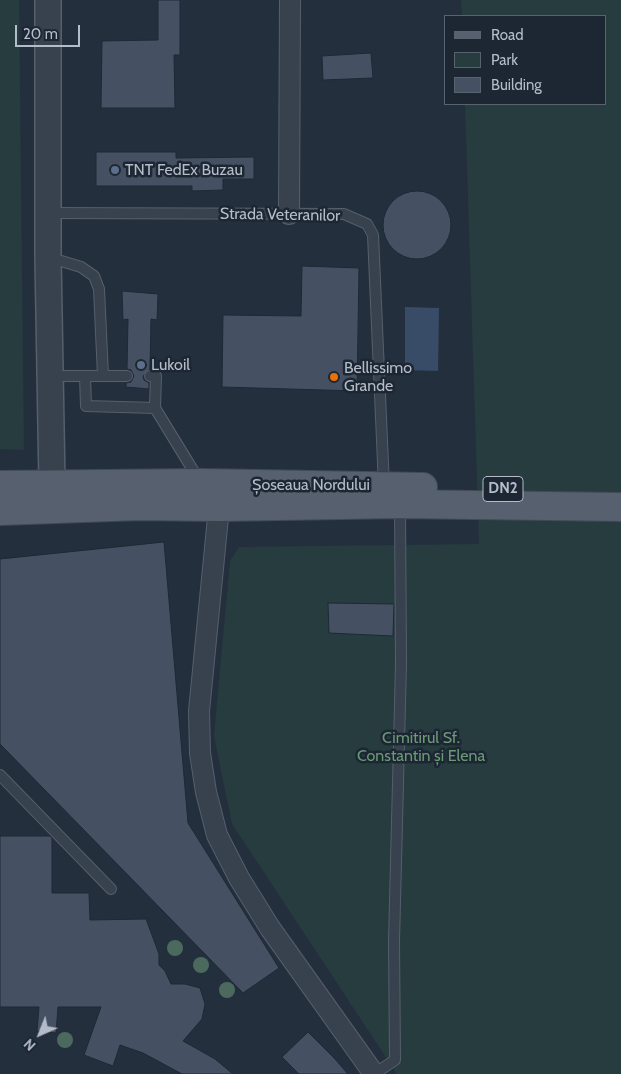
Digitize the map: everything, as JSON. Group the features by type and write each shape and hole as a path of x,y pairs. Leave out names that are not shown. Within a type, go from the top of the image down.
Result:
{"main road":[{"name":"Șoseaua Nordului","path":"0,485 52,483 201,484 621,508"},
{"name":"Șoseaua Nordului","path":"0,511 139,506 219,507 392,495 621,491"}],"street":[{"path":"48,0 48,257 52,483"},
{"path":"289,214 290,0"},
{"path":"219,507 199,711 200,754 206,792 217,835 239,878 270,928 374,1074"},
{"name":"Șoseaua Nordului","path":"0,524 70,508"}],"lane":[{"name":"Strada Veteranilor","path":"48,214 344,214 367,224 373,235 392,495 401,664 394,941 396,1060 374,1074"},
{"path":"48,257 81,267 94,276 99,289 103,376"},
{"path":"50,376 127,376"},
{"path":"85,376 86,406 155,408"},
{"path":"150,376 156,376 155,408 201,484"},
{"path":"0,775 110,889"}],"green space":[{"path":"0,0 19,0 24,450 0,449"},
{"name":"Cimitirul Sf. Constantin și Elena","path":"461,0 621,0 621,1074 397,1074 232,824 214,736 230,561 239,547 479,544 465,105 606,105 606,15 462,15"}],"water":[{"path":"405,307 439,308 438,371 405,370"}],"building":[{"path":"158,0 180,0 180,55 174,55 175,108 101,108 102,41 158,40"},
{"path":"371,53 373,78 323,80 322,56"},
{"path":"96,152 176,152 176,158 254,157 254,179 223,179 223,190 192,191 192,186 96,186"},
{"path":"417,191 430,194 441,201 448,212 451,225 448,238 441,249 430,256 417,259 404,256 393,249 386,238 383,225 386,212 393,201 404,194"},
{"path":"302,266 359,268 357,391 222,387 223,315 301,316"},
{"path":"122,291 158,294 157,320 151,319 150,369 143,376 144,380 149,383 149,389 126,387 126,383 131,382 134,376 131,370 127,369 128,319 123,320"},
{"path":"164,542 188,823 279,968 243,993 0,744 0,559"},
{"path":"328,603 394,604 393,636 329,633"},
{"path":"0,836 50,836 52,838 52,893 89,893 90,920 146,919 159,954 159,965 165,971 171,984 185,984 200,988 205,1004 202,1019 183,1041 215,1059 233,1074 182,1074 143,1053 120,1045 113,1066 84,1055 101,1007 58,1007 56,1033 37,1031 39,1007 0,1007"},
{"path":"308,1032 348,1074 299,1074 282,1057"}],"place":[{"name":"TNT FedEx Buzau","path":"115,170"},
{"name":"Lukoil","path":"141,365"},
{"name":"Bellissimo Grande","path":"334,377"}]}
